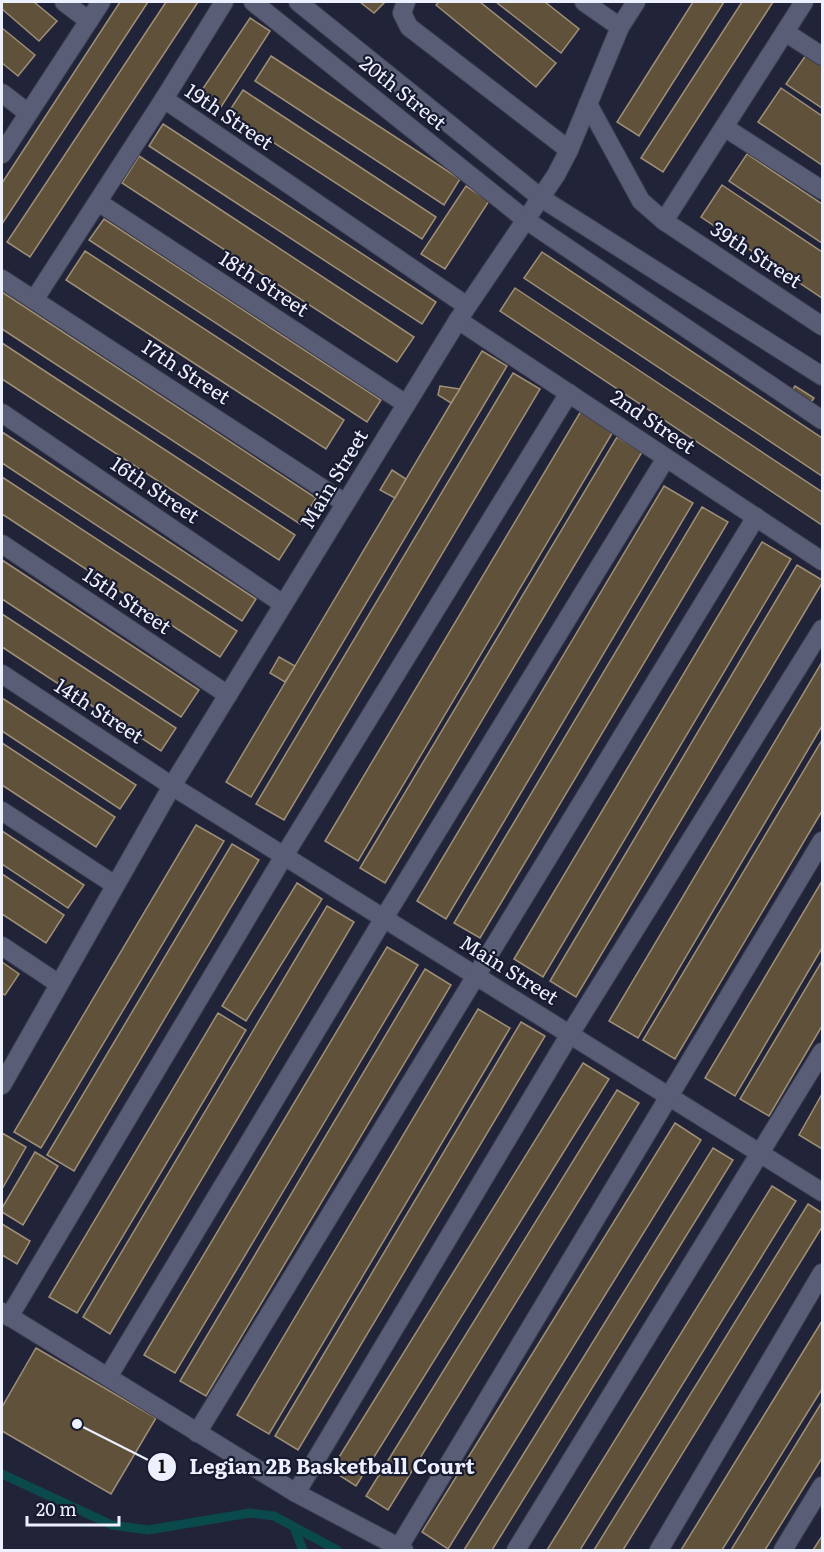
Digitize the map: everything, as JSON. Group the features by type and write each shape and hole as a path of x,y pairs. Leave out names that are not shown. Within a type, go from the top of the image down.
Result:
{"street":[{"path":"64,2 89,21"},
{"path":"2,154 101,2"},
{"path":"164,99 224,2"},
{"name":"20th Street","path":"252,2 526,220 822,420"},
{"path":"298,2 542,196 822,376"},
{"path":"406,2 402,14 409,27 568,150"},
{"path":"584,2 620,27"},
{"name":"Main Street","path":"2,1085 172,786 462,313 556,175 620,27 636,2"},
{"path":"664,221 804,2"},
{"path":"785,32 822,56"},
{"path":"2,93 28,113"},
{"name":"19th Street","path":"34,300 164,99 462,313"},
{"name":"39th Street","path":"588,104 641,201 664,221 822,326"},
{"path":"724,127 822,190"},
{"name":"18th Street","path":"98,202 406,404"},
{"name":"17th Street","path":"2,279 345,503"},
{"name":"2nd Street","path":"462,313 569,393 822,561"},
{"path":"569,393 5,1315 296,1493 402,1549 822,841"},
{"name":"16th Street","path":"2,413 284,604"},
{"path":"108,1377 384,918 666,458"},
{"path":"197,1432 756,517"},
{"name":"15th Street","path":"2,544 228,695"},
{"path":"296,1493 570,1034 822,629"},
{"name":"14th Street","path":"2,674 172,786"},
{"name":"Main Street","path":"172,786 822,1192"},
{"path":"2,811 115,885"},
{"path":"2,946 59,984"},
{"path":"516,1551 822,1052"},
{"path":"659,1551 822,1273"},
{"path":"783,1551 822,1486"}],"building":[{"path":"2,2 34,2 57,21 39,41 2,9"},
{"path":"120,2 148,2 2,224 2,183"},
{"path":"166,2 198,2 30,257 7,242"},
{"path":"360,2 385,2 374,13"},
{"path":"439,2 480,2 556,63 536,87 436,5"},
{"path":"496,2 545,2 579,29 561,53"},
{"path":"693,2 724,2 639,136 617,122"},
{"path":"742,2 773,2 663,172 641,158"},
{"path":"250,18 270,31 219,110 198,96"},
{"path":"2,28 35,55 18,76 2,63"},
{"path":"806,55 822,66 822,108 786,84"},
{"path":"271,56 460,179 444,205 255,81"},
{"path":"781,88 822,116 822,165 758,122"},
{"path":"243,90 436,217 422,239 228,113"},
{"path":"163,124 436,302 422,324 149,146"},
{"path":"747,154 822,204 822,243 729,181"},
{"path":"139,156 414,337 397,362 122,183"},
{"path":"722,185 822,252 822,298 701,217"},
{"path":"466,186 489,201 445,269 421,254"},
{"path":"104,219 381,400 367,422 89,240"},
{"path":"85,251 344,420 326,449 66,280"},
{"path":"542,252 822,438 822,476 524,278"},
{"path":"515,288 822,492 822,525 500,311"},
{"path":"2,292 316,498 300,524 2,329"},
{"path":"2,343 295,535 279,560 2,379"},
{"path":"482,351 507,366 251,797 226,782"},
{"path":"513,373 540,389 284,820 256,804"},
{"path":"440,386 460,389 451,403 438,395"},
{"path":"795,386 814,398 808,407 789,395"},
{"path":"581,411 614,430 358,861 325,841"},
{"path":"2,432 256,599 242,621 2,463"},
{"path":"617,437 642,452 385,883 360,868"},
{"path":"392,470 406,479 395,498 380,490"},
{"path":"2,477 237,631 220,657 2,514"},
{"path":"664,486 693,503 446,919 417,901"},
{"path":"702,507 728,522 480,938 454,923"},
{"path":"762,542 791,559 543,977 514,959"},
{"path":"2,560 199,690 181,717 2,599"},
{"path":"797,565 822,580 822,583 576,997 550,981"},
{"path":"2,614 176,728 161,751 2,647"},
{"path":"279,657 295,666 285,682 270,673"},
{"path":"822,662 822,726 638,1038 609,1021"},
{"path":"2,698 136,785 120,809 2,731"},
{"path":"822,740 822,811 675,1059 643,1040"},
{"path":"2,743 115,817 96,847 2,785"},
{"path":"196,825 224,841 41,1148 14,1132"},
{"path":"2,831 84,885 68,908 2,864"},
{"path":"232,844 259,860 74,1171 47,1155"},
{"path":"2,874 64,915 46,943 2,914"},
{"path":"822,881 822,948 735,1096 705,1078"},
{"path":"297,883 322,899 246,1021 222,1006"},
{"path":"327,906 354,922 110,1334 83,1317"},
{"path":"387,947 418,965 175,1373 144,1355"},
{"path":"822,961 822,1026 769,1116 740,1099"},
{"path":"2,962 19,974 5,995 2,993"},
{"path":"425,969 451,985 206,1396 180,1381"},
{"path":"478,1009 510,1028 269,1434 237,1415"},
{"path":"218,1013 246,1030 77,1313 49,1297"},
{"path":"521,1022 545,1036 298,1450 275,1436"},
{"path":"583,1063 609,1079 356,1486 331,1470"},
{"path":"617,1090 639,1103 388,1510 366,1496"},
{"path":"822,1094 822,1149 799,1135"},
{"path":"675,1123 701,1140 448,1549 422,1532"},
{"path":"2,1133 26,1147 2,1189"},
{"path":"713,1148 733,1160 492,1550 464,1550"},
{"path":"35,1152 58,1166 23,1225 2,1212 2,1208"},
{"path":"772,1186 796,1201 580,1550 547,1550"},
{"path":"808,1204 822,1213 822,1227 623,1550 594,1550"},
{"path":"2,1224 30,1241 17,1264 2,1255"},
{"path":"822,1321 822,1389 722,1550 681,1550"},
{"path":"36,1348 156,1418 111,1494 2,1431 2,1407"},
{"path":"822,1402 822,1458 765,1550 731,1550"},
{"path":"822,1536 822,1550 813,1550"}],"waterway":[{"path":"2,1474 112,1525 148,1530 250,1513 274,1516 337,1550"},
{"path":"294,1527 303,1550"}],"place":[{"name":"Legian 2B Basketball Court","path":"77,1424"}]}
